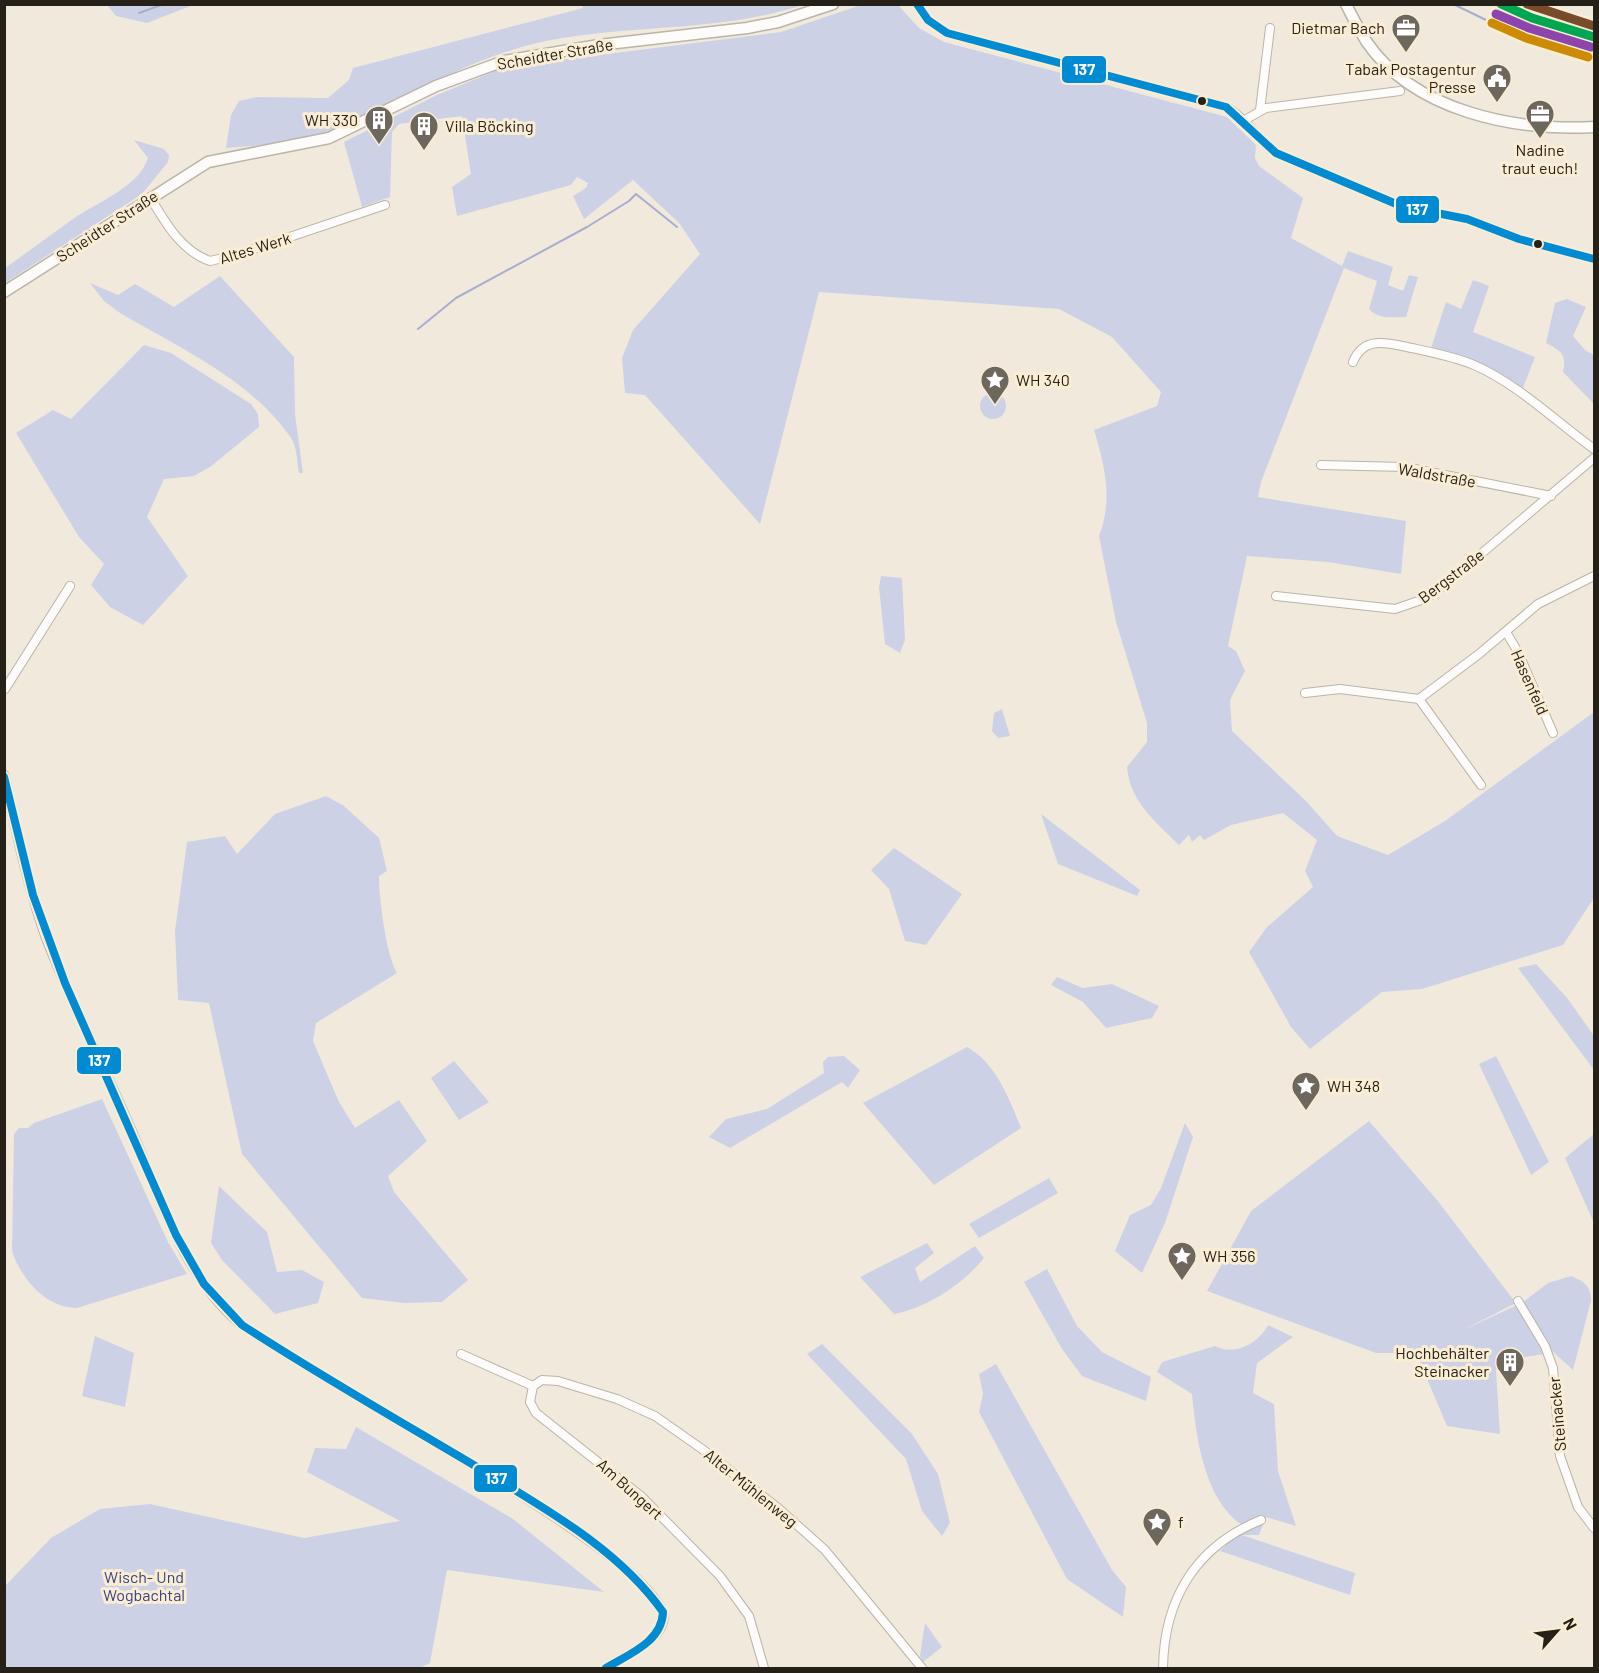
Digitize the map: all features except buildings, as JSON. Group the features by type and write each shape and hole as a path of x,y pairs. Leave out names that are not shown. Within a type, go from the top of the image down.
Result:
{"main road":[{"name":"Scheidter Straße","path":"4,292 208,162 329,138 463,75 504,61 585,47 747,28 778,22 833,4"},
{"path":"1346,4 1367,42 1408,81 1431,96 1470,112 1504,120 1568,128 1594,127"}],"street":[{"path":"917,4 928,20 948,33 1226,107 1243,121 1259,140 1276,153 1401,206 1467,219 1519,239 1594,260"},
{"path":"1260,110 1270,28"},
{"path":"1243,121 1260,110 1400,92"},
{"name":"Altes Werk","path":"150,197 168,226 181,241 210,261 236,255 385,205"},
{"path":"1353,362 1364,346 1374,342 1388,343 1462,360 1513,387 1594,449"},
{"name":"Bergstraße","path":"1276,596 1395,609 1408,607 1442,587 1594,458"},
{"name":"Waldstraße","path":"1321,465 1405,467 1551,496"},
{"path":"1305,693 1340,689 1419,699 1506,632 1538,604 1594,576"},
{"path":"5,689 69,586"},
{"name":"Hasenfeld","path":"1506,632 1518,652 1553,733"},
{"path":"4,675 17,672"},
{"path":"1419,699 1481,785"},
{"path":"4,775 45,934 176,1234 207,1288 232,1317 255,1334 507,1486 588,1540 638,1581 663,1612 663,1626 655,1636 606,1668"},
{"name":"Steinacker","path":"1518,1301 1545,1346 1553,1368 1560,1456 1578,1507 1594,1528"},
{"path":"461,1354 533,1386"},
{"name":"Alter Mühlenweg","path":"533,1386 542,1380 558,1381 617,1399 655,1416 702,1449 778,1508 825,1550 920,1666"},
{"name":"Am Bungert","path":"533,1386 530,1402 536,1413 642,1497 732,1590 749,1616 764,1668"},
{"path":"1163,1668 1169,1618 1185,1581 1216,1546 1237,1530 1261,1520"},
{"path":"910,1668 920,1666"}],"green space":[{"path":"107,5 193,5 147,23 116,16"},
{"path":"582,5 802,5 769,14 702,25 600,33 533,44 493,56 454,72 326,134 288,143 226,148 231,115 239,101 256,97 328,98 349,80 353,68 583,8"},
{"path":"861,5 898,5 919,28 944,42 1227,117 1256,145 1255,158 1259,166 1303,198 1291,238 1342,266 1348,251 1393,267 1388,285 1403,291 1409,275 1418,277 1406,317 1386,317 1377,315 1369,309 1377,281 1344,268 1261,482 1258,497 1406,521 1401,574 1328,562 1247,556 1228,646 1236,651 1245,671 1230,700 1232,731 1307,802 1337,836 1388,855 1445,821 1594,712 1594,898 1563,945 1422,989 1382,992 1310,1049 1291,1027 1249,952 1267,927 1313,887 1305,871 1317,840 1283,813 1231,825 1204,840 1200,835 1192,842 1189,835 1179,845 1139,801 1129,779 1127,767 1147,742 1147,723 1116,622 1099,536 1106,509 1106,483 1094,430 1157,406 1161,392 1112,337 1059,309 819,292 760,524 645,395 625,393 622,358 633,330 700,254 679,223 633,180 584,219 573,196 586,188 588,183 577,177 571,185 457,216 452,187 471,174 462,116 399,124 392,132 390,197 362,207 344,142 437,95 505,67 781,32"},
{"path":"134,140 164,149 169,155 168,162 142,194 5,283 5,268 73,219 127,186 136,177 148,158"},
{"path":"220,276 294,357 295,414 303,473 299,473 293,441 275,417 256,399 213,367 120,313 104,301 90,283 118,295 135,284 174,307"},
{"path":"1473,280 1489,286 1473,332 1535,357 1523,388 1478,364 1431,348 1446,302 1461,309"},
{"path":"1567,299 1586,307 1573,336 1585,350 1594,355 1594,404 1563,372 1562,354 1546,343 1555,303"},
{"path":"144,345 171,353 251,404 258,414 259,427 210,467 194,476 164,479 147,517 188,576 143,625 110,607 91,585 104,564 79,537 16,433 53,410 71,419"},
{"path":"993,393 1002,397 1006,406 1002,415 993,419 984,415 980,406 984,397"},
{"path":"881,576 902,578 905,640 900,653 885,644 879,587"},
{"path":"1002,709 1010,736 998,738 992,731 994,713"},
{"path":"326,796 344,806 379,838 387,871 379,876 380,898 386,940 397,973 316,1023 313,1041 339,1102 355,1128 399,1100 427,1141 388,1176 394,1192 468,1280 442,1302 404,1303 362,1298 242,1154 209,1003 178,1000 175,931 187,842 225,836 237,854 275,814"},
{"path":"1041,814 1140,890 1137,896 1058,864"},
{"path":"894,848 962,894 926,945 905,941 889,889 871,870"},
{"path":"1536,964 1568,999 1594,1036 1594,1070 1518,968"},
{"path":"1057,977 1083,988 1112,984 1159,1006 1152,1018 1106,1028 1083,1002 1051,985"},
{"path":"967,1047 986,1062 994,1072 1021,1128 934,1185 863,1103"},
{"path":"844,1056 860,1070 848,1088 842,1082 730,1148 709,1137 726,1119 767,1109 824,1073 823,1062 828,1057"},
{"path":"1496,1056 1549,1162 1531,1175 1479,1064"},
{"path":"454,1061 489,1102 459,1120 431,1078"},
{"path":"102,1099 168,1242 187,1274 77,1308 66,1307 55,1303 36,1290 22,1272 12,1251 14,1134 19,1128 28,1128 34,1123"},
{"path":"1369,1121 1437,1200 1516,1303 1461,1331 1517,1305 1545,1354 1511,1359 1496,1370 1500,1434 1447,1426 1416,1353 1376,1353 1207,1291 1251,1211"},
{"path":"1185,1123 1193,1137 1165,1223 1142,1273 1115,1251 1130,1215 1151,1205 1161,1188"},
{"path":"1594,1134 1594,1223 1565,1158"},
{"path":"1049,1178 1058,1193 979,1238 969,1224"},
{"path":"219,1186 267,1232 277,1272 302,1270 324,1282 318,1303 275,1314 222,1260 211,1243"},
{"path":"927,1243 934,1253 915,1268 920,1282 975,1246 984,1258 966,1277 944,1294 919,1306 894,1314 860,1277"},
{"path":"1047,1269 1077,1326 1102,1352 1151,1377 1146,1401 1082,1376 1062,1349 1024,1282"},
{"path":"1571,1276 1586,1285 1591,1301 1573,1370 1552,1351 1523,1302 1548,1283"},
{"path":"1268,1325 1293,1337 1257,1363 1253,1393 1274,1404 1278,1471 1296,1526 1266,1517 1259,1535 1242,1535 1355,1573 1350,1595 1220,1551 1245,1527 1231,1516 1211,1485 1196,1429 1192,1394 1157,1372 1162,1362 1215,1346 1230,1350 1238,1349 1252,1343"},
{"path":"95,1336 134,1353 125,1407 82,1396"},
{"path":"822,1344 912,1434 938,1474 950,1523 942,1536 922,1511 906,1459 807,1354"},
{"path":"996,1364 1112,1570 1126,1587 1123,1617 1067,1579 979,1412 983,1394 979,1374"},
{"name":"Wisch- Und Wogbachtal","path":"356,1427 513,1519 604,1592 447,1570 430,1663 420,1668 5,1668 5,1586 51,1538 100,1509 150,1504 304,1538 400,1521 307,1472 315,1448 346,1449"},
{"path":"925,1623 942,1647 923,1662 920,1656"}],"waterway":[{"path":"139,13 164,4"},
{"path":"1453,4 1517,35 1594,61"},
{"path":"418,329 456,298 587,227 629,201 636,194 677,227"}],"transit line":[{"name":"137","path":"917,4 928,20 947,33 1226,107 1276,153 1401,206 1467,219 1519,239 1594,259"},
{"path":"1501,4 1532,18 1594,37"},
{"path":"1527,4 1594,26"},
{"path":"1496,14 1529,28 1591,47"},
{"path":"1492,23 1526,38 1588,57"},
{"name":"137","path":"4,777 33,895 65,983 176,1235 204,1284 242,1325 329,1380 553,1514 578,1530 624,1568 663,1612 661,1622 651,1639 606,1668"}],"place":[{"name":"Dietmar Bach","path":"1406,54"},
{"name":"Tabak Postagentur Presse","path":"1497,104"},
{"name":"Nadine traut euch!","path":"1540,140"},
{"name":"WH 330","path":"379,146"},
{"name":"Villa Böcking","path":"424,152"},
{"name":"WH 340","path":"995,406"},
{"name":"WH 348","path":"1306,1112"},
{"name":"WH 356","path":"1182,1282"},
{"name":"Hochbehälter Steinacker","path":"1510,1388"},
{"name":"f","path":"1157,1548"}]}
